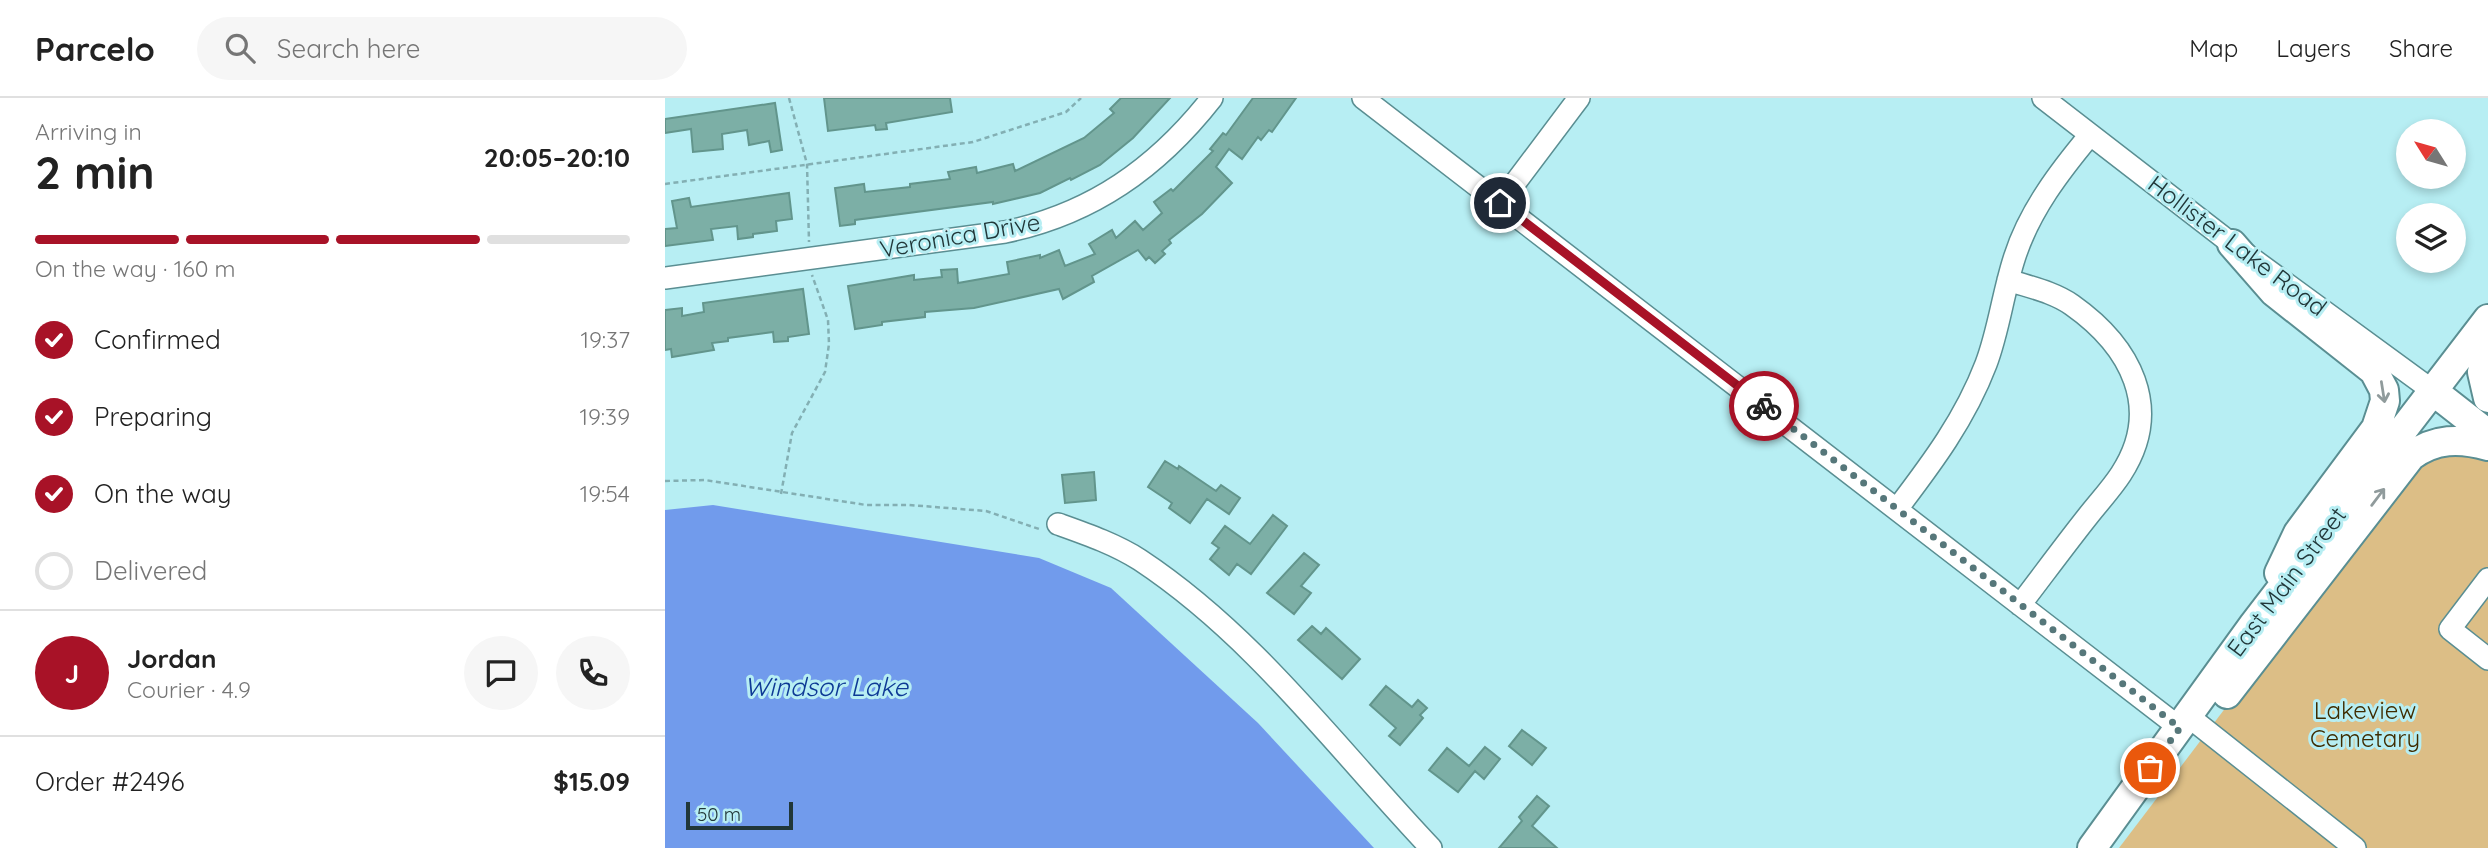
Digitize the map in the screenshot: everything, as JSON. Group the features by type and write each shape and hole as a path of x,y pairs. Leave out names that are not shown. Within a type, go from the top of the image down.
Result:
{"main road":[{"path":"2232,244 2274,292 2374,370 2384,390 2383,412 2376,428 2298,533 2255,624"},
{"name":"East Main Street","path":"2190,723 2255,624 2488,319"},
{"path":"2488,355 2482,372 2488,398"},
{"path":"2433,391 2488,434"},
{"path":"2094,848 2149,794 2190,723 2411,456 2443,441 2460,440 2488,446"}],"street":[{"name":"Veronica Drive","path":"665,278 1044,224 1113,191 1151,163 1189,127 1212,98"},
{"path":"1363,98 2020,605 2190,723 2355,848"},
{"path":"1500,203 1579,98"},
{"name":"Hollister Lake Road","path":"2043,98 2232,244 2433,391"},
{"path":"1897,509 1961,420 1986,364 2016,254 2036,212 2062,170 2090,135"},
{"path":"2008,280 2066,301 2112,341 2130,366 2137,388 2141,422 2122,473 2020,605"},
{"path":"1053,528 1103,540 1139,559 1224,625 1272,672 1431,848"},
{"path":"2488,579 2450,629 2488,659"}],"path":[{"path":"789,98 807,164 809,246"},
{"path":"665,184 973,142 1066,112 1081,98"},
{"path":"782,494 792,433 825,372 829,344 828,320 811,275"},
{"path":"665,481 705,480 866,505 909,505 986,512 1053,528"}],"green space":[{"name":"Lakeview Cemetary","path":"2469,448 2488,462 2488,848 2119,848 2410,465"}],"water":[{"name":"Windsor Lake","path":"713,505 1039,558 1111,588 1258,723 1374,848 665,848 665,510"}],"building":[{"path":"824,98 950,98 952,112 886,123 887,129 876,130 875,125 828,131"},
{"path":"1121,98 1170,98 1133,138 1100,165 1071,180 1070,178 1040,193 993,204 855,220 855,224 840,226 835,188 864,184 865,192 910,187 910,184 950,179 948,172 976,167 977,173 1013,164 1015,171 1084,138 1114,113 1110,109"},
{"path":"1253,98 1296,98 1272,132 1269,130 1261,140 1258,137 1242,159 1229,149 1216,167 1232,183 1202,214 1169,240 1171,243 1162,251 1165,254 1155,263 1149,257 1146,260 1138,250 1092,276 1094,282 1063,299 1059,289 974,308 925,312 925,317 882,322 882,325 855,329 848,286 914,275 914,280 942,277 941,270 957,269 958,283 1009,274 1007,262 1040,255 1040,258 1059,250 1065,266 1095,254 1089,244 1112,230 1116,238 1135,221 1143,230 1162,213 1154,202 1171,189 1173,191 1213,151 1210,149 1223,133 1226,135"},
{"path":"775,103 782,150 771,152 769,141 749,145 747,130 722,134 723,149 693,152 691,129 665,133 665,119"},
{"path":"789,193 792,219 776,221 777,231 738,239 737,226 711,229 713,240 665,246 665,229 677,228 672,201 689,198 691,207"},
{"path":"803,289 809,334 788,337 788,341 774,342 773,332 728,338 728,341 712,343 714,350 672,357 671,349 665,350 665,310 682,308 682,316 704,312 703,303"},
{"path":"1165,461 1178,469 1179,466 1216,491 1221,485 1240,498 1229,514 1207,499 1190,523 1169,508 1172,503 1148,487"},
{"path":"1094,472 1096,500 1065,503 1062,475"},
{"path":"1273,515 1287,526 1251,574 1237,564 1229,575 1210,559 1219,548 1212,543 1225,526 1250,544"},
{"path":"1304,553 1319,565 1301,586 1311,593 1294,614 1267,593"},
{"path":"1312,626 1321,634 1326,628 1360,659 1342,679 1298,640"},
{"path":"1386,686 1412,707 1418,700 1427,708 1420,715 1423,718 1400,745 1389,736 1396,728 1370,705"},
{"path":"1522,730 1546,748 1532,765 1509,746"},
{"path":"1485,747 1500,759 1484,779 1475,771 1458,792 1429,770 1447,748 1469,766"},
{"path":"1537,796 1549,806 1532,826 1557,848 1499,848 1522,821 1519,817"}],"way so far":[{"path":"1764,406 2180,728 2150,768"}],"route":[{"path":"1500,203 1764,406"}]}
